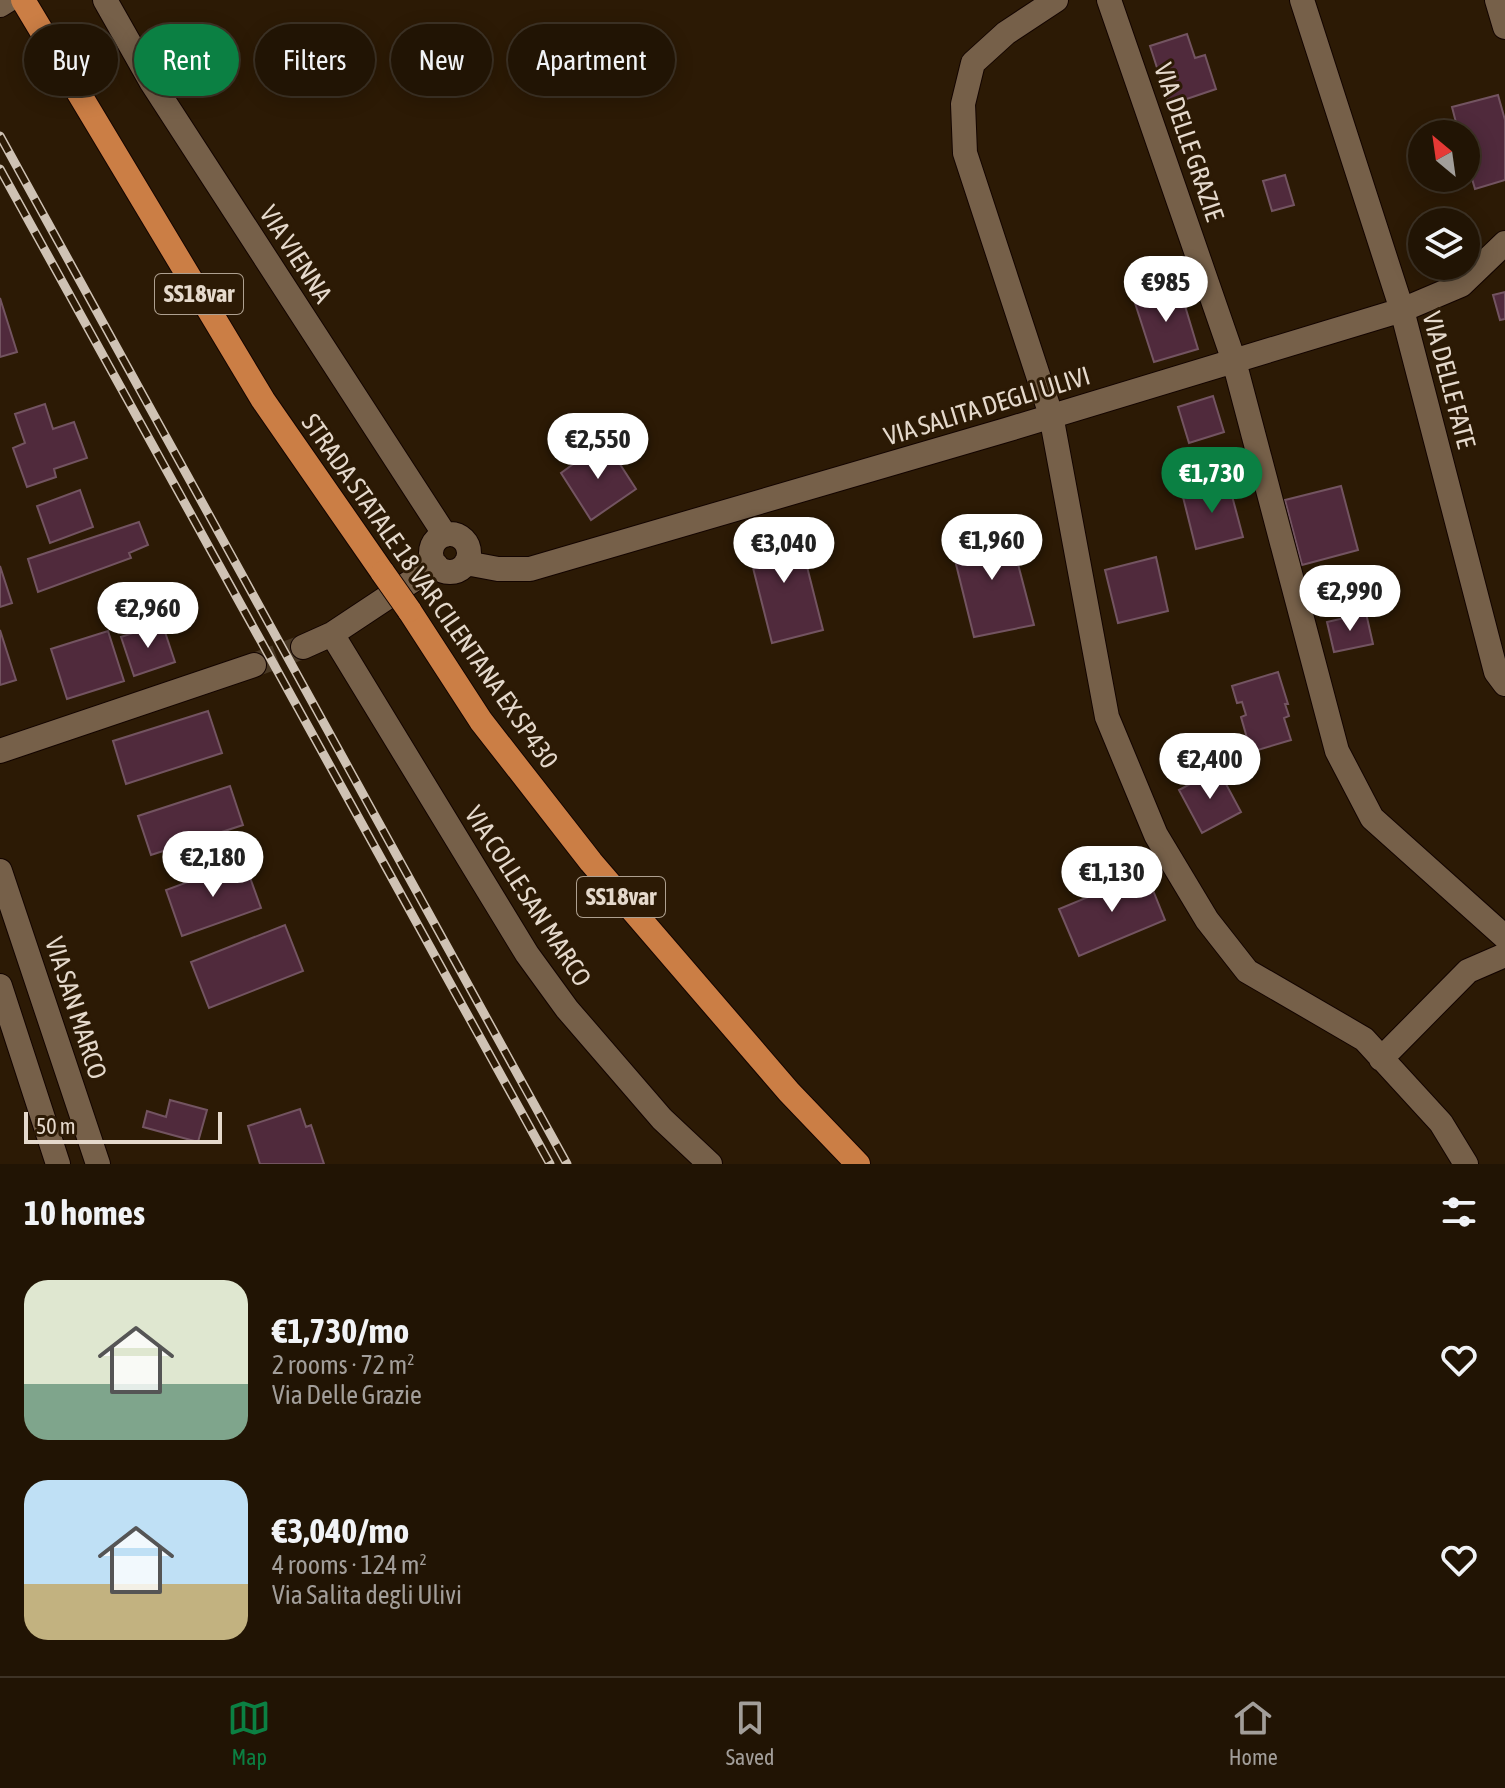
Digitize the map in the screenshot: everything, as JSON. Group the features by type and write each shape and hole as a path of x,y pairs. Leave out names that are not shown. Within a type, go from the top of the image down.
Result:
{"highway":[{"name":"STRADA STATALE 18 VAR CILENTANA EX SP430","path":"20,2 263,400 409,610 481,721 591,862 789,1092 858,1164"}],"street":[{"name":"VIA VIENNA","path":"105,0 152,83 445,535 457,535 466,543 469,555 466,563"},
{"path":"1056,0 1006,33 973,63 963,104 965,153 1051,415 1107,717 1156,835 1207,920 1247,971 1364,1039 1441,1123 1466,1164"},
{"name":"VIA DELLE GRAZIE","path":"1109,0 1234,361 1337,751 1372,818 1505,937"},
{"name":"VIA DELLE FATE","path":"1302,0 1402,310 1496,672 1505,684"},
{"path":"1497,0 1505,27"},
{"path":"0,5 20,2"},
{"name":"VIA SALITA DEGLI ULIVI","path":"466,563 498,569 530,569 1402,310 1461,285 1505,243"},
{"path":"445,535 432,548 436,565 453,571 466,563"},
{"path":"303,647 332,634 436,565"},
{"name":"VIA COLLE SAN MARCO","path":"332,634 527,954 567,1009 662,1119 710,1164"},
{"path":"0,751 254,665"},
{"name":"VIA SAN MARCO","path":"0,871 98,1164"},
{"path":"1381,1059 1468,971 1505,955"},
{"path":"0,986 58,1164"}],"building":[{"path":"1187,34 1195,58 1205,55 1216,89 1169,105 1150,46"},
{"path":"1498,95 1505,120 1505,180 1480,188 1480,120 1455,120 1452,107"},
{"path":"1285,175 1294,205 1272,211 1263,181"},
{"path":"1179,286 1198,349 1154,362 1134,300"},
{"path":"1505,292 1505,319 1500,320 1493,295"},
{"path":"0,298 17,352 0,357"},
{"path":"1213,396 1224,432 1189,443 1178,407"},
{"path":"45,404 53,429 74,422 87,458 54,469 56,477 27,487 13,448 25,443 15,414"},
{"path":"605,441 636,489 591,520 561,473"},
{"path":"1228,481 1243,537 1196,549 1182,493"},
{"path":"1341,486 1358,550 1302,565 1285,500"},
{"path":"80,490 93,527 50,543 37,506"},
{"path":"139,522 148,545 129,553 131,558 38,592 28,559"},
{"path":"1008,526 1034,625 974,637 950,540"},
{"path":"797,527 823,630 772,643 746,540"},
{"path":"1156,557 1168,611 1118,623 1105,570"},
{"path":"0,566 12,603 0,607"},
{"path":"1366,613 1373,644 1334,652 1327,622"},
{"path":"162,623 175,662 134,676 121,637"},
{"path":"0,630 16,680 0,685"},
{"path":"108,631 124,681 67,699 51,649"},
{"path":"1278,672 1288,704 1285,704 1289,716 1284,718 1291,740 1251,752 1241,717 1246,715 1242,702 1237,703 1232,686"},
{"path":"208,711 222,753 126,784 113,741"},
{"path":"1218,769 1241,812 1202,833 1179,790"},
{"path":"230,786 243,825 151,855 138,816"},
{"path":"244,861 261,908 182,936 166,890"},
{"path":"1146,873 1165,920 1079,956 1059,909"},
{"path":"285,925 303,971 209,1008 191,962"},
{"path":"170,1100 207,1110 198,1142 143,1127 147,1111 166,1117"},
{"path":"300,1109 306,1127 311,1125 324,1164 260,1164 248,1126"}],"tunnel":[{"path":"254,665 303,647"}],"railway":[{"path":"0,136 567,1164"},
{"path":"0,169 550,1164"}]}
